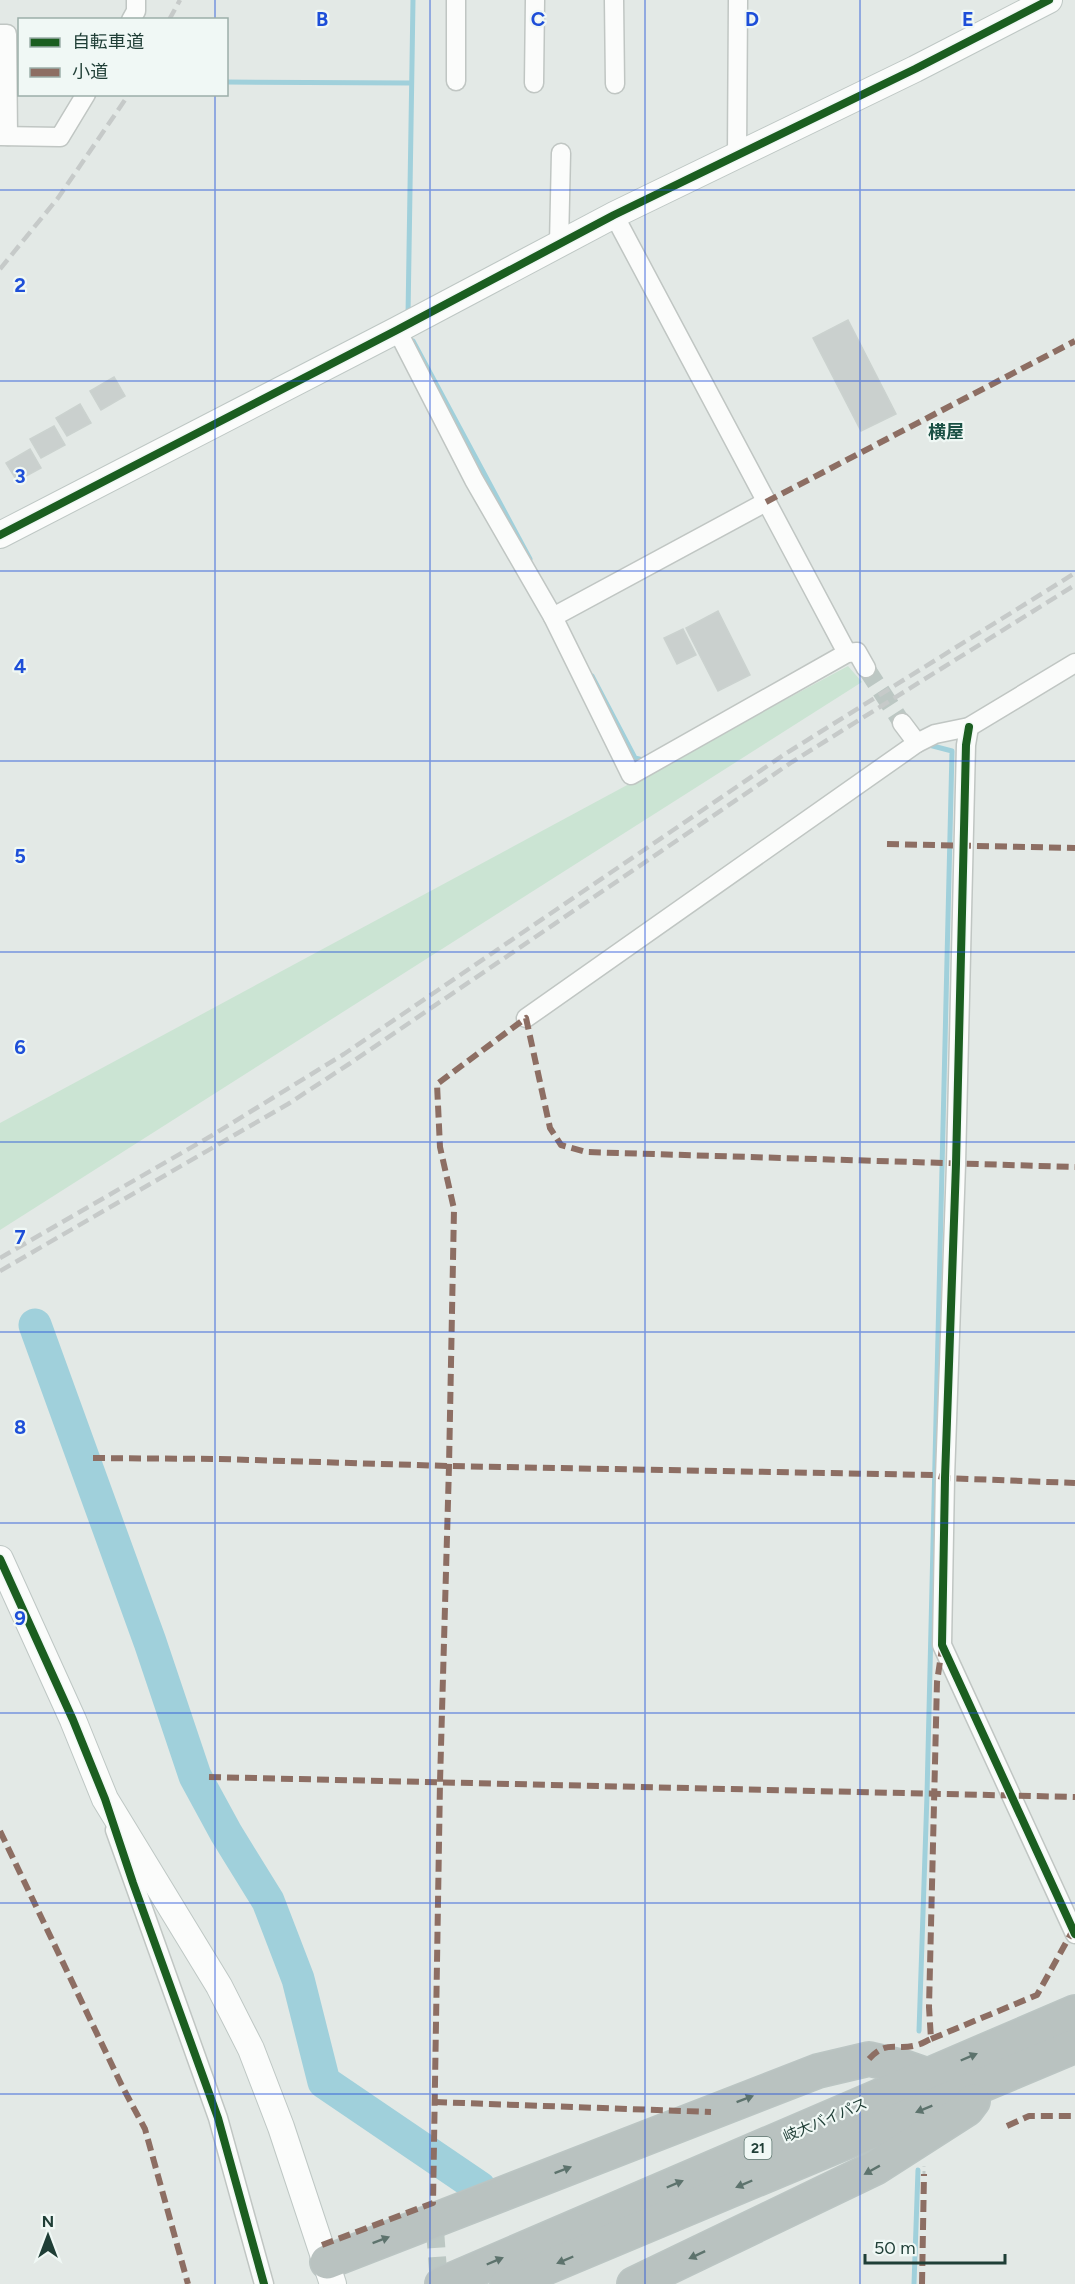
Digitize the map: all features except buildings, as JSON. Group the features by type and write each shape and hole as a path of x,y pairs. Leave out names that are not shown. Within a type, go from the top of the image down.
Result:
{"highway":[{"name":"岐大バイパス","path":"442,2284 1075,2012"},
{"name":"岐大バイパス","path":"507,2284 1075,2046"},
{"path":"330,2273 818,2071 869,2059 927,2075"},
{"path":"634,2284 875,2168 967,2109 984,2085"}],"street":[{"path":"132,18 136,11 136,0"},
{"path":"456,0 456,81"},
{"path":"534,83 535,0"},
{"path":"614,0 615,84"},
{"path":"737,155 738,0"},
{"path":"0,535 614,215 915,69 1049,0"},
{"path":"0,34 7,34 4,136 60,136 85,96"},
{"path":"559,244 561,153"},
{"path":"614,215 847,653"},
{"path":"397,330 474,480 553,617 632,775 847,653 856,652 866,668"},
{"path":"553,617 766,502"},
{"path":"526,1018 917,743 935,734 969,727 1075,663"},
{"path":"902,723 917,743"},
{"path":"969,727 966,745 942,1645 1075,1934"},
{"path":"0,1560 73,1720 105,1799 133,1883 219,2118 264,2284"},
{"path":"105,1799 219,1986 251,2049 281,2127 330,2273"}],"green space":[{"path":"848,666 862,682 0,1230 0,1123"}],"waterway":[{"path":"408,316 413,0"},
{"path":"228,82 411,83"},
{"path":"413,341 530,559"},
{"path":"592,676 635,758 645,759"},
{"path":"919,2031 927,1795 952,751 929,745"},
{"path":"35,1325 150,1642 195,1776 226,1833 268,1901 298,1979 324,2082 480,2188"},
{"path":"914,2284 918,2170"}],"tunnel":[{"path":"866,668 902,723"},
{"path":"433,2203 439,2284"}],"railway":[{"path":"170,18 180,0"},
{"path":"0,269 58,198 128,96"},
{"path":"0,1258 211,1136 344,1054 785,754 1075,573"},
{"path":"0,1271 288,1104 792,762 1075,585"}],"marked path":[{"path":"766,502 1075,341"},
{"path":"887,844 1075,848"},
{"path":"322,2245 433,2203 440,1782 454,1209 440,1147 437,1084 526,1018 550,1128 561,1145 586,1152 1075,1167"},
{"path":"93,1458 935,1475 945,1478 1075,1483"},
{"path":"869,2059 887,2047 910,2047 931,2039 929,2007 937,1682 942,1648"},
{"path":"209,1777 1075,1797"},
{"path":"0,1831 122,2086 145,2129 188,2284"},
{"path":"931,2039 1037,1995 1073,1930"},
{"path":"435,2102 711,2112"},
{"path":"1007,2126 1029,2116 1075,2116"},
{"path":"922,2284 924,2174"}],"cycle path":[{"path":"0,535 614,215 915,69 1049,0"},
{"path":"969,727 966,745 942,1645 1075,1934"},
{"path":"0,1559 73,1720 105,1799 218,2118 264,2284"}],"district":[{"name":"横屋","path":"946,432"}]}
